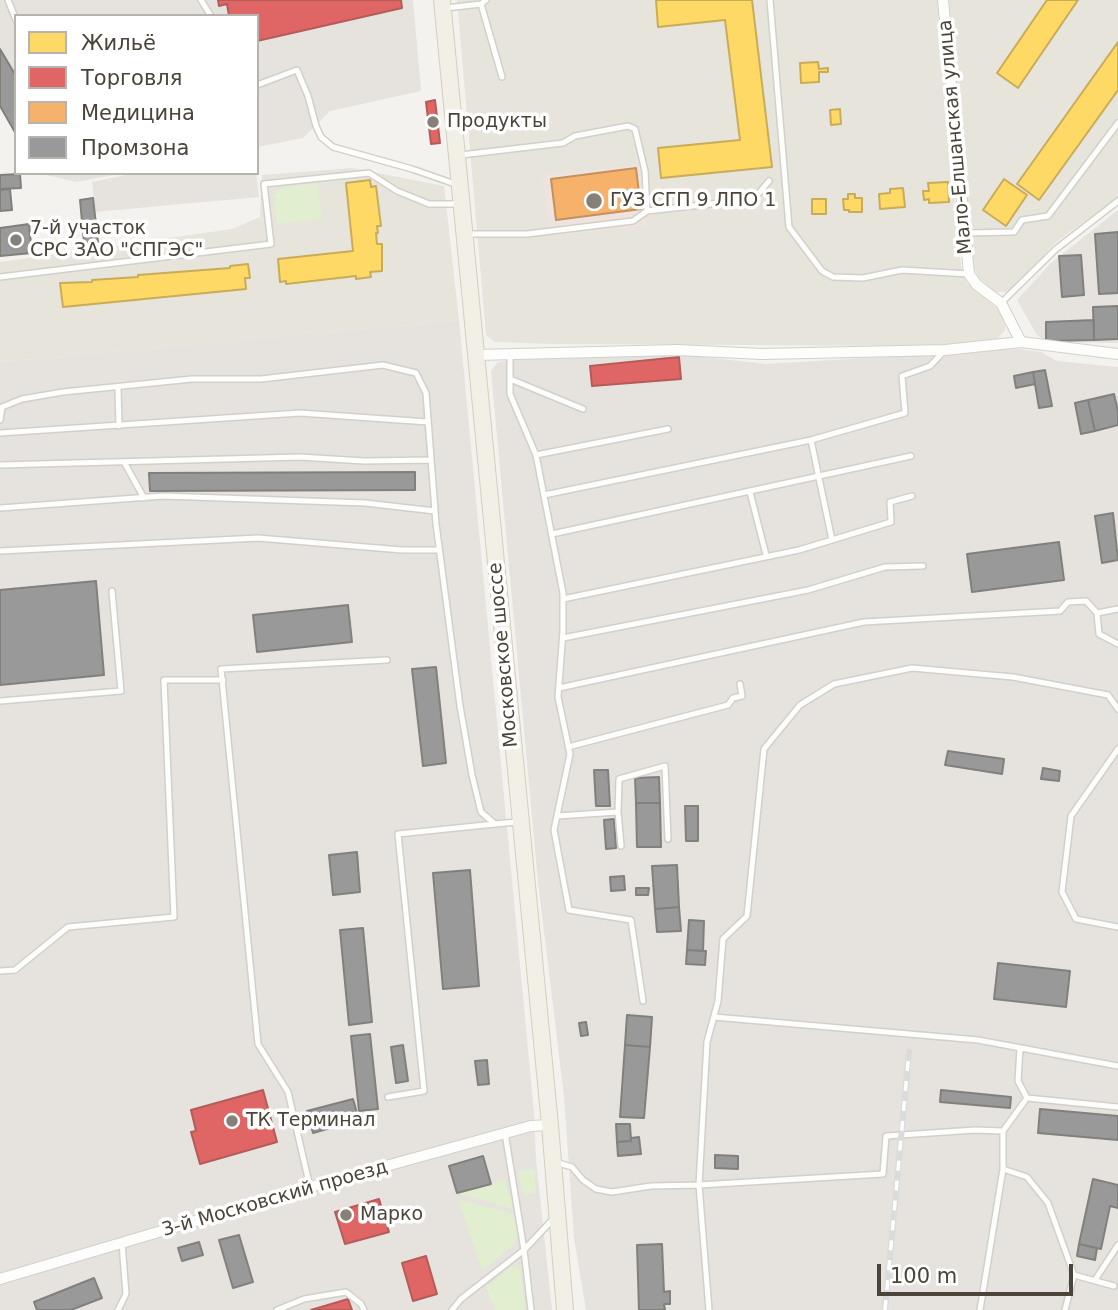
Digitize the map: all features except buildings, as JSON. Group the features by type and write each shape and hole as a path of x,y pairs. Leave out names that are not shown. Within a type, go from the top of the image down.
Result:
{"main road":[{"name":"Московское шоссе","path":"442,4 550,1125 565,1310"}],"street":[{"name":"Мало-Елшанская улица","path":"943,0 969,274"},
{"path":"969,274 977,285 1000,303 1021,342"},
{"path":"476,355 945,350 1021,342 1118,354"},
{"name":"3-й Московский проезд","path":"0,1279 310,1187 531,1126 550,1125"}],"lane":[{"path":"770,0 789,228 822,271 833,277 863,278 902,270 969,274"},
{"path":"442,4 484,2 502,77"},
{"path":"259,84 298,70 321,137 333,147 412,169 461,187"},
{"path":"965,233 1014,232 1022,220 1048,216 1118,123"},
{"path":"458,155 563,143 575,136 628,126 635,129 645,172 647,211"},
{"path":"0,277 271,244 264,184 369,173 397,191 429,204 462,204"},
{"path":"465,234 527,234 633,221 647,211 747,200 759,193 769,181"},
{"path":"1000,303 1056,249 1118,201"},
{"path":"544,495 811,440 905,413 902,376 930,366 945,350"},
{"path":"510,353 510,394 536,455 563,599 558,697 569,754 554,830 569,910 631,920 643,1001"},
{"path":"0,420 2,407 22,399 63,392 192,379 261,379 383,365 416,373 426,393 439,550 472,775 481,813 495,824"},
{"path":"510,379 583,409"},
{"path":"118,388 118,426"},
{"path":"0,433 300,413 428,422"},
{"path":"536,455 668,429"},
{"path":"811,440 832,540"},
{"path":"552,534 911,456"},
{"path":"0,465 300,457 364,461 431,460"},
{"path":"124,462 144,498"},
{"path":"750,492 766,555"},
{"path":"0,508 163,496 365,503 435,511"},
{"path":"563,599 799,550 891,522 890,502 912,496"},
{"path":"0,551 258,538 402,550 439,550"},
{"path":"563,638 808,590 885,568 923,566"},
{"path":"0,701 121,691 111,591"},
{"path":"559,688 864,622 1060,611 1068,602 1086,601 1097,613 1099,634 1118,643"},
{"path":"1097,613 1118,610"},
{"path":"310,1187 288,1092 258,1044 221,669 387,660"},
{"path":"709,1310 699,1185 707,1042 718,1001 723,939 747,916 764,749 800,705 834,684 912,668 1013,677 1108,695 1118,709"},
{"path":"0,971 15,970 68,927 174,917 164,680 223,680"},
{"path":"568,747 727,705 733,698 742,696 740,684"},
{"path":"1118,748 1071,816 1062,892 1076,919 1118,928"},
{"path":"621,846 619,779 665,766 668,839"},
{"path":"557,816 618,812"},
{"path":"388,1097 424,1091 398,834 520,821"},
{"path":"714,1017 978,1040 1118,1066"},
{"path":"1020,1048 1018,1081 1027,1098"},
{"path":"1027,1098 1118,1107"},
{"path":"980,1310 1003,1169 1003,1131 1027,1098"},
{"path":"553,1162 572,1167 583,1180 596,1189 612,1192 650,1186 883,1174 886,1136 975,1130 1003,1131"},
{"path":"505,1133 531,1310"},
{"path":"1003,1169 1027,1177 1048,1203 1074,1275 1065,1310"},
{"path":"452,1310 461,1299 524,1250 556,1216"},
{"path":"118,1310 126,1294 122,1243"},
{"path":"1095,1280 1118,1245"},
{"path":"1074,1275 1114,1286"},
{"path":"277,1310 304,1299 346,1292 362,1304 363,1310"}],"shaded area":[{"path":"0,0 413,0 421,91 330,111 303,138 259,147 259,14 14,14 14,130 0,106"},
{"path":"457,0 937,0 961,267 967,283 1000,311 1006,321 1005,330 994,342 944,346 495,342 486,335"},
{"path":"949,0 1118,0 1118,197 1056,242 1011,292 995,292 979,278 973,267"},
{"name":"ГУЗ СГП 9 ЛПО 1","path":"640,165 647,226 549,236 542,175"},
{"path":"352,168 444,186 459,320 0,362 0,262 232,229 260,217 262,175"},
{"path":"46,175 114,175 76,182"},
{"path":"125,175 256,175 259,197 95,212 92,182"},
{"path":"1118,210 1118,343 1046,342 1037,335 1017,300 1051,263"},
{"path":"459,320 552,1310 0,1310 0,362"},
{"path":"1018,349 1041,352 1057,361 1118,367 1118,1310 586,1310 574,1238 564,1096 538,882 491,371 498,362 524,359 676,354 766,364"}],"green space":[{"path":"317,183 322,219 277,224 274,196 279,189"},
{"path":"534,1169 536,1193 523,1195 518,1171"},
{"path":"505,1179 513,1209 457,1193"},
{"path":"458,1199 513,1214 518,1235 514,1245 482,1271"},
{"path":"517,1266 521,1271 525,1310 494,1310 486,1287 511,1267"}],"railway":[{"path":"885,1310 909,1052"}],"place":[{"name":"Продукты","path":"433,122"},
{"name":"ГУЗ СГП 9 ЛПО 1","path":"594,201"},
{"name":"7-й участок СРС ЗАО \"СПГЭС\"","path":"16,240"},
{"name":"ТК Терминал","path":"232,1121"},
{"name":"Марко","path":"346,1215"}]}
